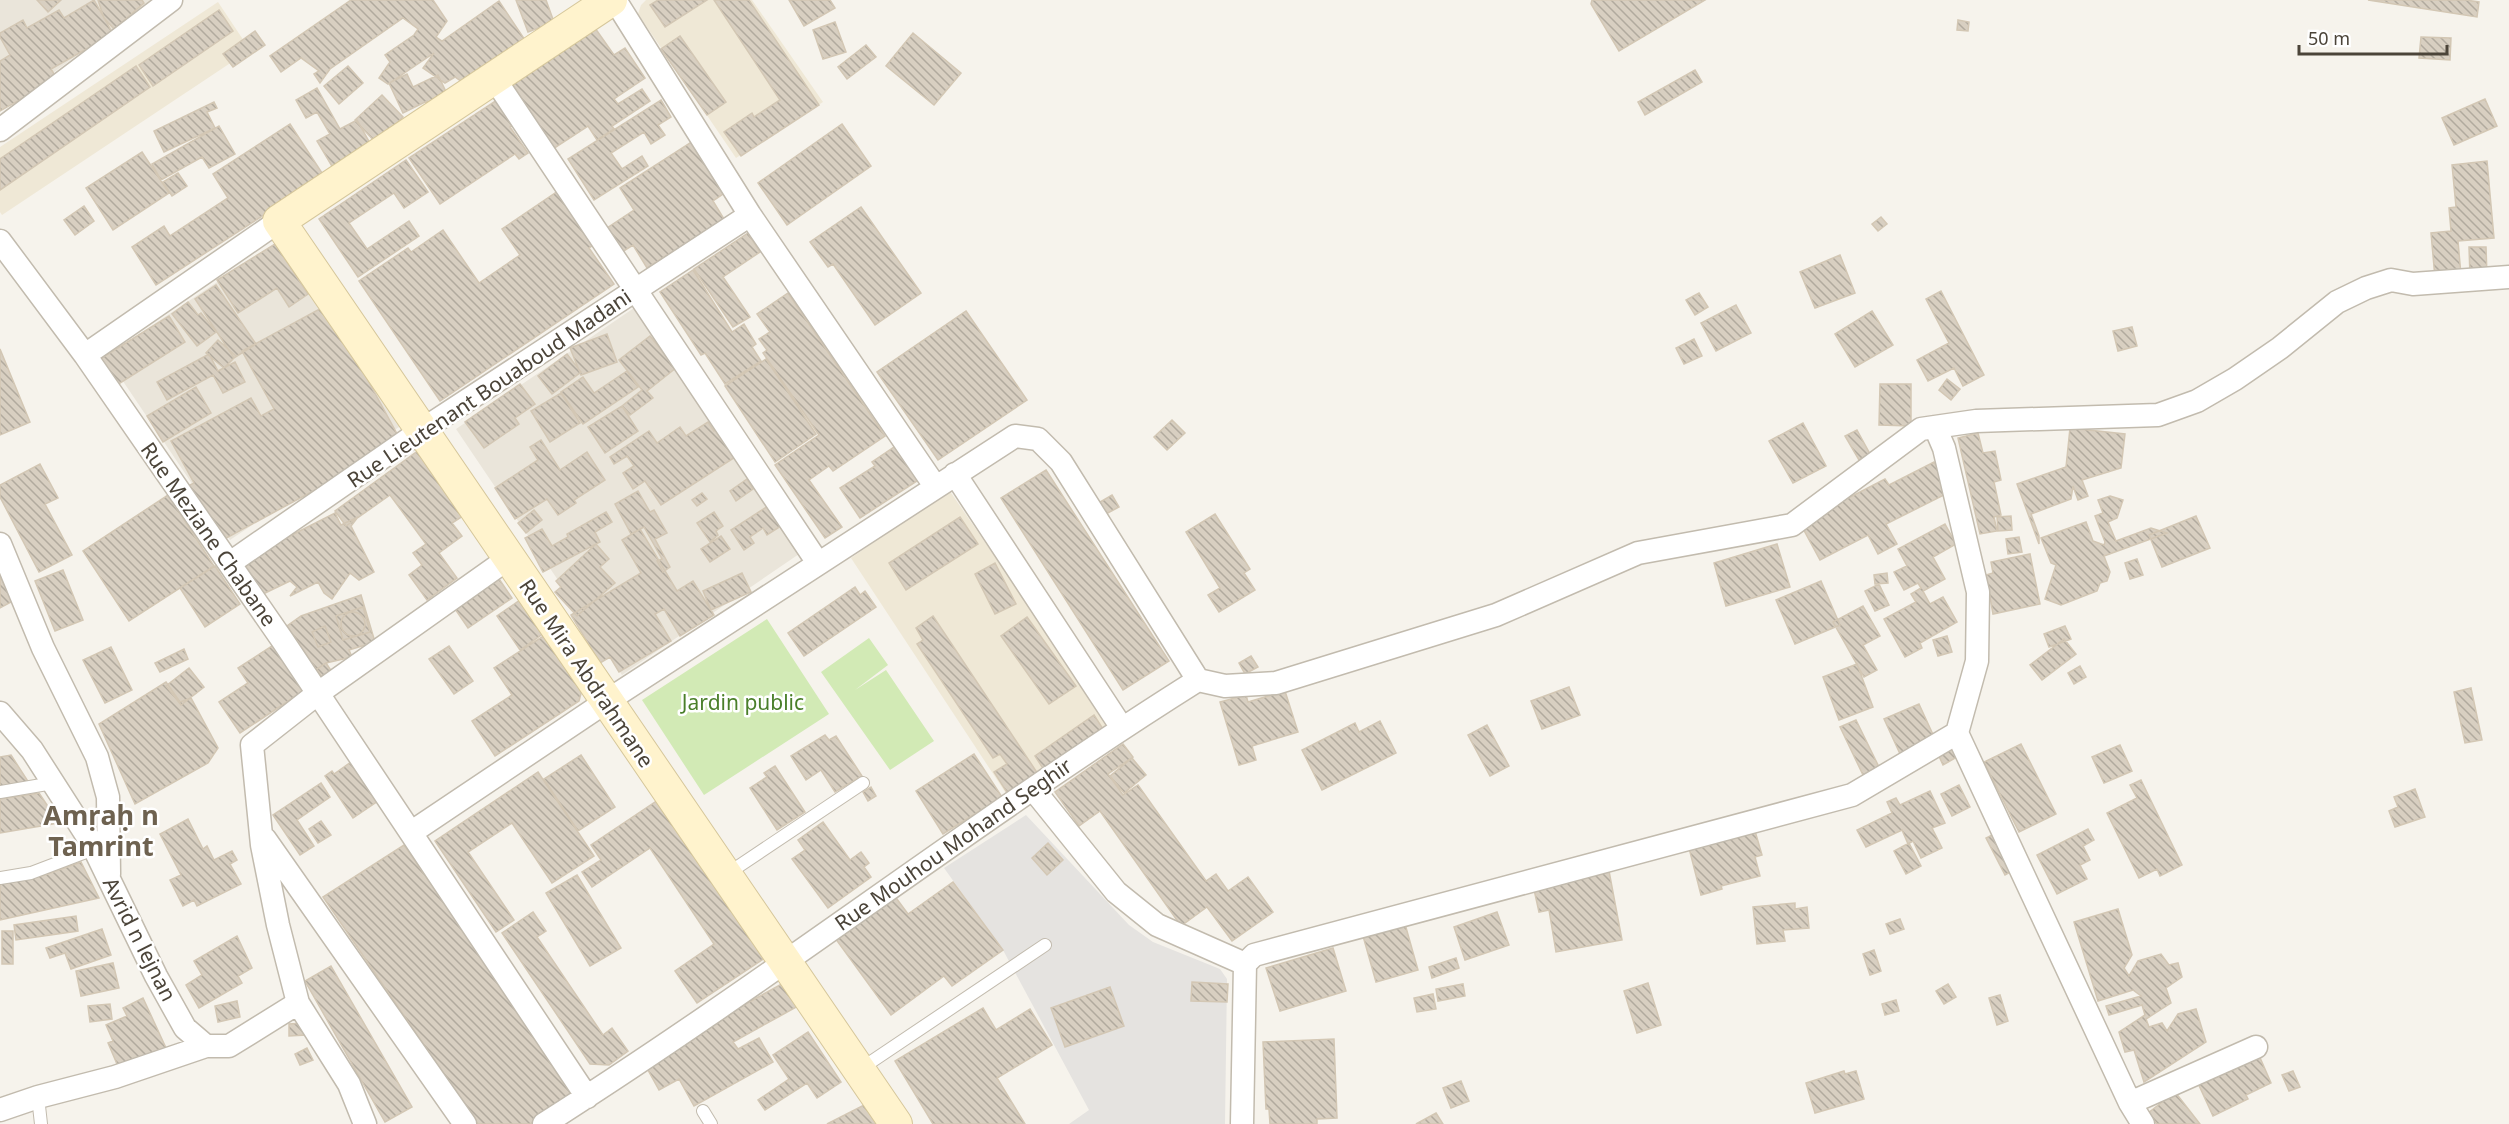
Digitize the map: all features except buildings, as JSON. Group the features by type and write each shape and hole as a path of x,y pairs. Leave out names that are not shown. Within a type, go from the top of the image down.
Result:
{"main road":[{"path":"279,221 613,0"},
{"name":"Rue Mira Abdrahmane","path":"279,221 896,1124"}],"street":[{"path":"0,130 171,0"},
{"path":"613,0 750,215 935,486"},
{"path":"494,78 818,563"},
{"name":"Rue Lieutenant Bouaboud Madani","path":"230,563 422,430 750,215"},
{"path":"85,355 279,221"},
{"name":"Rue Meziane Chabane","path":"0,241 85,355 230,563 587,1097"},
{"path":"412,832 607,701 1015,436 1038,439 1061,462 1198,680 1226,686 1276,683 1497,615 1638,553 1791,525 1921,429 1976,421 2158,415 2197,401 2235,379 2280,348 2337,302 2366,288 2391,280 2413,284 2509,277"},
{"path":"1935,427 1944,448 1978,592 1977,661 1957,733 2130,1103 2143,1124"},
{"path":"954,474 1122,728"},
{"path":"0,544 43,648 97,757 108,797 109,876"},
{"path":"365,1124 349,1084 298,1003 278,924 260,833 252,745 316,694 509,558"},
{"name":"Rue Mouhou Mohand Seghir","path":"544,1124 587,1097 1122,728 1198,680"},
{"name":"Avrid n lejnan","path":"0,713 32,750 76,819 109,876 156,976 185,1028 206,1046"},
{"path":"1242,1124 1245,964 1254,955 1852,795 1957,733"},
{"path":"1034,789 1116,892 1157,925 1245,964"},
{"path":"76,819 108,797"},
{"path":"260,833 465,1124"},
{"path":"0,1110 38,1097 115,1077 206,1046 229,1046 298,1003"},
{"path":"2130,1103 2256,1047"}],"lane":[{"path":"0,792 53,783"},
{"path":"726,874 863,783"},
{"path":"0,878 31,873 94,849"},
{"path":"859,1071 1045,945"},
{"path":"38,1097 41,1124"},
{"path":"703,1111 711,1124"}],"shaded area":[{"path":"0,0 152,0 0,112"},
{"path":"646,0 752,0 823,102 736,158 638,14 641,5"},
{"path":"218,2 250,50 2,215 0,212 0,147"},
{"path":"279,241 402,425 230,540 106,356"},
{"path":"634,308 802,552 622,675 456,429"},
{"path":"949,490 1111,725 1009,798 851,558"},
{"path":"1026,815 1129,925 1153,942 1220,969 1227,979 1225,1124 1069,1124 1089,1110 1003,950 944,868"}],"green space":[{"name":"Jardin public","path":"767,619 829,714 704,795 642,700"},
{"path":"869,638 888,665 855,690 886,670 934,741 890,770 821,672"}],"district":[{"name":"Amṛaḥ n Tamrint","path":"101,830"}]}
